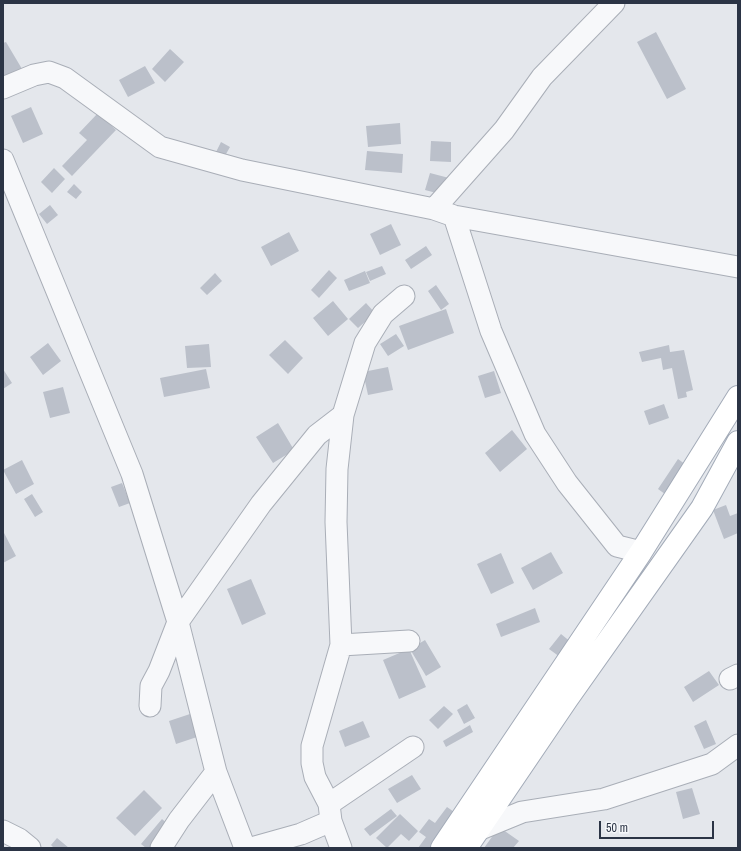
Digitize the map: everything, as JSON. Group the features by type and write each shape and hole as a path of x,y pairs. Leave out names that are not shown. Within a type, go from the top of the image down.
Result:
{"main road":[{"path":"442,848 641,552 738,397"},
{"path":"466,848 567,699 702,508 738,442"}],"street":[{"path":"434,209 504,130 542,77 614,3"},
{"path":"3,88 34,75 49,72 65,78 160,147 249,172 434,209 454,216 738,267"},
{"path":"3,160 132,474 178,622 216,772 245,848"},
{"path":"454,216 491,331 535,434 567,483 617,546 641,552"},
{"path":"340,848 330,812 315,777 312,763 312,746 341,645 336,522 337,469 343,415 365,343 383,314 404,296"},
{"path":"150,706 151,686 159,671 178,622 261,504 317,435 343,415"},
{"path":"341,645 409,641"},
{"path":"478,830 522,812 604,800 712,764 738,745"},
{"path":"251,848 301,834 413,747"},
{"path":"161,848 179,820 216,772"},
{"path":"3,832 19,839 30,848"}],"building":[{"path":"656,32 686,89 667,99 637,42"},
{"path":"6,42 25,74 3,87 3,43"},
{"path":"170,49 184,62 165,82 152,69"},
{"path":"145,66 155,83 128,97 119,80"},
{"path":"31,107 43,134 23,143 11,116"},
{"path":"98,113 116,130 72,176 62,166 87,140 79,133"},
{"path":"400,123 401,144 368,147 366,126"},
{"path":"431,141 451,142 451,162 430,161"},
{"path":"221,142 230,147 222,161 214,156"},
{"path":"367,151 403,154 402,173 365,170"},
{"path":"54,168 65,179 52,193 41,182"},
{"path":"430,173 449,178 444,195 425,190"},
{"path":"74,184 82,192 76,199 67,192"},
{"path":"50,205 58,215 47,224 39,214"},
{"path":"391,224 401,245 380,255 370,234"},
{"path":"289,232 299,251 271,266 261,247"},
{"path":"426,246 432,255 411,269 405,260"},
{"path":"382,266 386,274 370,281 366,272"},
{"path":"329,270 337,278 319,298 311,290"},
{"path":"365,271 370,283 349,291 344,280"},
{"path":"215,273 222,281 207,295 200,288"},
{"path":"436,285 449,304 441,310 428,291"},
{"path":"333,301 348,319 328,336 313,318"},
{"path":"366,303 375,313 358,328 349,319"},
{"path":"446,309 454,333 408,350 399,326"},
{"path":"396,334 404,346 388,356 380,344"},
{"path":"285,340 303,358 288,374 269,355"},
{"path":"48,343 61,361 43,375 30,357"},
{"path":"209,344 211,367 187,368 185,346"},
{"path":"669,345 670,352 684,350 693,390 686,392 687,397 678,399 672,368 663,370 661,358 642,362 639,352"},
{"path":"388,367 393,390 368,395 363,372"},
{"path":"3,369 12,383 3,389"},
{"path":"206,369 210,388 164,397 160,378"},
{"path":"494,371 501,393 485,398 478,376"},
{"path":"63,387 70,413 50,418 43,392"},
{"path":"664,404 669,418 649,425 644,411"},
{"path":"278,423 294,450 273,463 256,437"},
{"path":"512,430 527,449 500,472 485,453"},
{"path":"678,459 689,467 669,497 658,489"},
{"path":"22,460 34,484 16,494 3,470"},
{"path":"122,483 130,503 119,507 111,487"},
{"path":"32,494 43,512 35,517 24,499"},
{"path":"726,505 730,516 738,513 738,533 724,539 713,510"},
{"path":"3,531 16,556 3,563"},
{"path":"551,552 563,573 533,590 521,568"},
{"path":"501,553 514,583 491,594 477,564"},
{"path":"251,579 266,614 242,625 227,589"},
{"path":"535,608 540,622 501,637 496,624"},
{"path":"561,634 572,643 560,657 549,649"},
{"path":"425,640 441,667 426,676 410,649"},
{"path":"409,649 426,687 399,699 383,660"},
{"path":"709,671 719,685 693,702 684,687"},
{"path":"467,704 475,718 464,724 457,710"},
{"path":"444,706 453,714 438,729 429,720"},
{"path":"190,714 197,737 176,744 169,721"},
{"path":"706,720 716,744 704,749 694,726"},
{"path":"363,721 370,737 345,747 339,731"},
{"path":"470,725 473,732 446,747 443,741"},
{"path":"412,775 421,789 397,803 388,789"},
{"path":"692,788 700,814 683,819 676,792"},
{"path":"144,790 162,808 135,836 116,818"},
{"path":"447,807 457,814 433,848 418,848 426,837 419,832 429,819 435,823"},
{"path":"391,809 397,816 370,836 364,829"},
{"path":"400,814 418,831 409,841 401,834 387,848 376,838"},
{"path":"162,819 170,826 151,848 146,848 141,844"},
{"path":"499,827 519,841 513,848 484,848"},
{"path":"57,838 69,848 54,848 51,845"}]}
